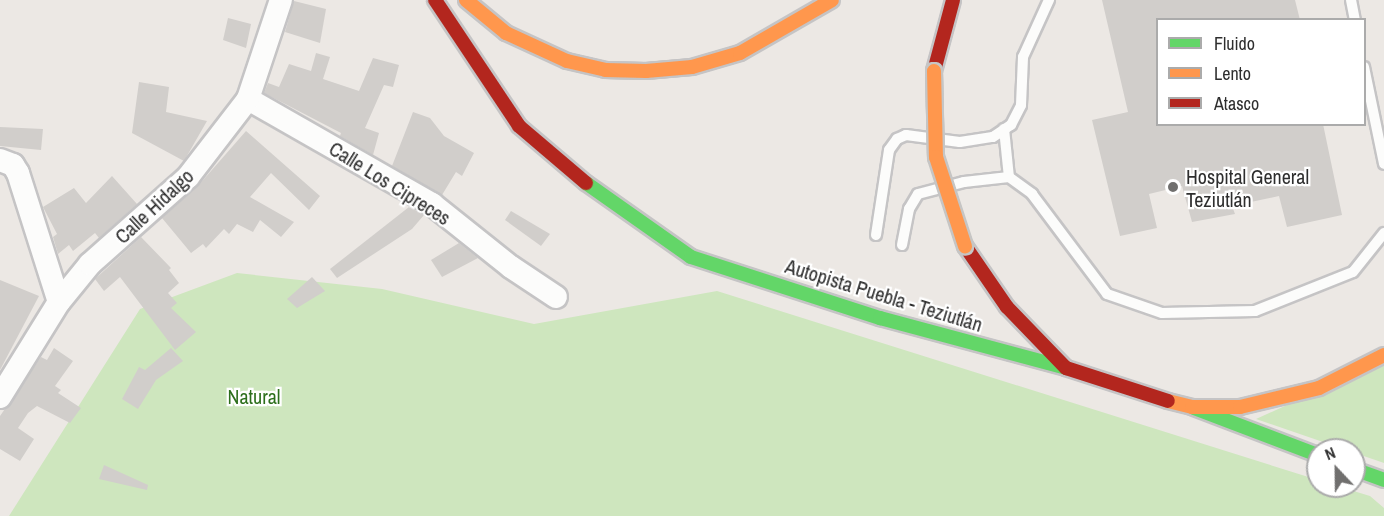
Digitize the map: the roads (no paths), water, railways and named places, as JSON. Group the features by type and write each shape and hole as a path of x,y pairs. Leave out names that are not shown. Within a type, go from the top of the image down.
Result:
{"main road":[{"name":"Autopista Puebla - Teziutlán","path":"435,0 475,65 519,126 593,189 691,256 880,318 1066,368 1137,393 1192,407 1240,407 1272,401 1319,388 1384,355"},
{"path":"466,0 506,33 567,62 605,70 692,67 740,53 831,0"},
{"name":"Autopista Puebla - Teziutlán","path":"953,0 934,71 936,157 965,246 1007,308 1066,368"},
{"path":"1192,407 1306,450"},
{"path":"1366,473 1384,480"}],"street":[{"name":"Calle Hidalgo","path":"0,398 59,302 90,264 188,177 248,99 281,0"},
{"name":"Calle Los Cipreces","path":"248,99 432,204 511,267 556,297"},
{"path":"0,160 13,165 18,173 59,302"}],"lane":[{"path":"876,235 889,150 897,139 906,135 960,142 993,137 1004,129 1021,105 1023,57 1049,0"},
{"path":"1351,0 1355,18"},
{"path":"1366,72 1384,164"},
{"path":"1004,129 1009,177"},
{"path":"902,245 909,209 918,194 964,182 1009,177 1032,194 1107,294 1162,313 1255,311 1353,272 1384,233"}],"place":[{"name":"Hospital General Teziutlán","path":"1173,187"}],"park label":[{"name":"Natural","path":"254,396"}]}
